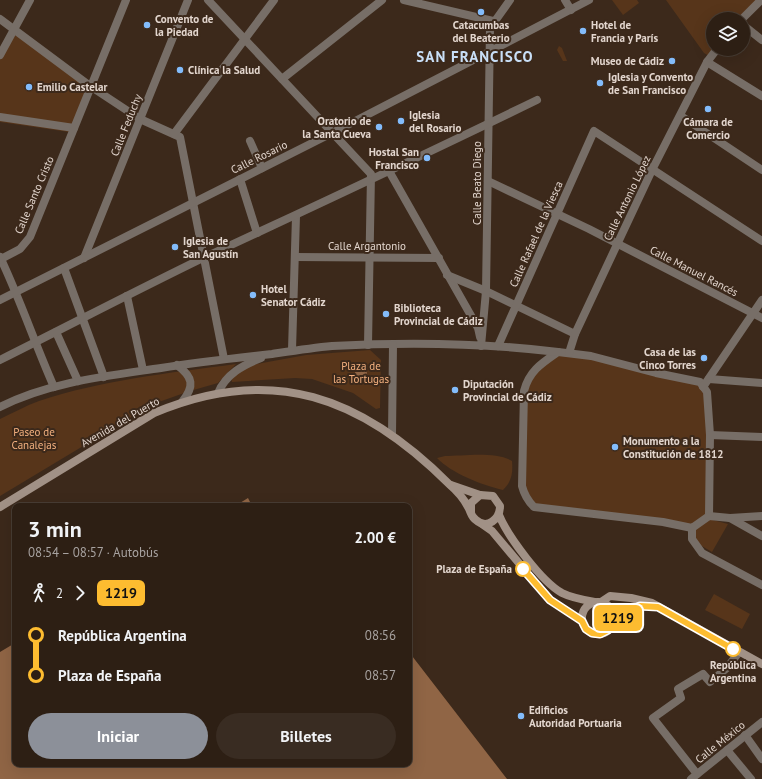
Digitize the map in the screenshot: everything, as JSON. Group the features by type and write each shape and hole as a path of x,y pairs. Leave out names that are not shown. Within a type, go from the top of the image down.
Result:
{"street":[{"path":"0,55 30,0"},
{"name":"Calle Santo Cristo","path":"1,258 20,249 30,237 126,0"},
{"name":"Calle Feduchy","path":"84,258 188,0"},
{"path":"208,0 370,174 372,178 368,345"},
{"path":"174,134 274,0"},
{"path":"282,79 382,0"},
{"path":"404,0 493,21 510,0"},
{"path":"565,0 571,10"},
{"name":"Calle Rosario","path":"0,300 332,133 589,0"},
{"path":"749,12 761,0"},
{"path":"0,20 90,86 140,119 180,136 224,359"},
{"name":"Calle Beato Diego","path":"481,346 486,290 490,28 493,21"},
{"path":"750,31 762,40"},
{"name":"Calle Antonio López","path":"569,353 575,334 652,170 711,56"},
{"path":"709,59 762,96"},
{"path":"0,360 204,258 296,216 372,178 537,100"},
{"path":"681,116 762,170"},
{"path":"0,117 74,128"},
{"name":"Calle Rafael de la Viesca","path":"498,346 594,131 652,170"},
{"path":"250,141 262,168"},
{"path":"652,170 762,241"},
{"path":"389,171 478,328 481,346"},
{"path":"240,179 257,233"},
{"name":"Calle Manuel Rancés","path":"488,181 617,244 762,318"},
{"path":"292,350 296,216"},
{"name":"Calle Argantonio","path":"295,257 439,258"},
{"path":"1,258 16,291 34,342 54,386"},
{"path":"64,268 104,377"},
{"path":"447,275 486,290 575,334"},
{"path":"127,296 143,370"},
{"path":"703,387 762,300"},
{"path":"56,332 78,381"},
{"path":"392,435 393,344"},
{"path":"0,407 54,386 78,381 177,365 292,350 393,344 498,346 591,356 656,373 700,382 707,392 710,435 709,516"},
{"path":"558,352 538,365 526,383 524,391 522,486 524,492 534,507 663,522 692,528 709,516 730,518 762,516"},
{"path":"218,393 224,382 239,368 274,353"},
{"path":"177,365 187,372 191,383 188,395 182,402"},
{"path":"709,379 762,383"},
{"name":"Avenida del Puerto","path":"0,507 154,414 182,402 218,393 251,390 277,390 311,396 357,412 392,435 450,484 470,512"},
{"path":"710,435 762,436"},
{"name":"Avenida del Puerto","path":"450,484 480,495"},
{"path":"614,621 610,607 598,602 562,593 545,579 511,538 499,515 500,506 496,499 489,495 480,495 471,503 470,512 474,519 492,531 550,600 582,621 588,631 599,634 608,630 614,621 630,610 640,606 658,607"},
{"path":"482,524 492,522 499,515"},
{"path":"730,518 762,536"},
{"path":"692,528 692,539 702,553 762,585"},
{"path":"582,621 585,608 610,596 643,600 762,664"},
{"path":"694,777 653,718 680,698 678,689 703,674 710,682 727,668 739,652"},
{"name":"Calle México","path":"694,777 762,722"},
{"path":"745,735 762,758"},
{"path":"727,750 751,779"}],"green space":[{"path":"612,0 637,0 639,3 623,15"},
{"path":"666,0 761,0 749,12 706,12 706,54"},
{"path":"13,30 90,82 76,133 0,122 0,47"},
{"path":"559,46 562,48 567,61 563,61 557,50"},
{"name":"Plaza de las Tortugas","path":"370,350 381,360 380,408 376,409 353,393 312,379 295,378 232,382 231,378 251,365 306,355"},
{"path":"558,352 700,382 707,392 709,516 692,528 534,507 522,486 526,383"},
{"name":"Paseo de Canalejas","path":"236,364 218,383 153,404 0,496 0,419 39,401 111,382"},
{"path":"489,455 505,458 512,461 511,477 503,490 495,488 477,482 450,469 437,458 445,456"},
{"path":"709,519 728,524 712,552 695,542 696,529"},
{"path":"714,594 750,614 742,629 705,610"}],"shaded area":[{"path":"359,367 363,367 367,373 363,379 359,379 355,375 355,371"},
{"path":"248,498 250,503 240,503"},
{"path":"12,645 12,767 412,767 412,656 507,779 0,779 0,652"}],"bus line":[{"name":"1219","path":"523,569 550,600 582,621 586,629 592,633 603,633 608,630 614,621 630,610 640,606 658,607 733,649"}],"place":[{"name":"Catacumbas del Beaterio","path":"481,12"},
{"name":"Convento de la Piedad","path":"147,25"},
{"name":"Hotel de Francia y París","path":"583,31"},
{"name":"Museo de Cádiz","path":"672,61"},
{"name":"Clínica la Salud","path":"180,70"},
{"name":"Iglesia y Convento de San Francisco","path":"600,83"},
{"name":"Emilio Castelar","path":"29,87"},
{"name":"Cámara de Comercio","path":"708,109"},
{"name":"Iglesia del Rosario","path":"401,121"},
{"name":"Oratorio de la Santa Cueva","path":"379,127"},
{"name":"Hostal San Francisco","path":"427,158"},
{"name":"Iglesia de San Agustín","path":"175,247"},
{"name":"Hotel Senator Cádiz","path":"253,295"},
{"name":"Biblioteca Provincial de Cádiz","path":"386,314"},
{"name":"Casa de las Cinco Torres","path":"704,358"},
{"name":"Diputación Provincial de Cádiz","path":"455,390"},
{"name":"Monumento a la Constitución de 1812","path":"615,447"},
{"name":"Plaza de España","path":"523,569"},
{"name":"República Argentina","path":"733,649"},
{"name":"Edificios Autoridad Portuaria","path":"521,716"}],"district":[{"name":"SAN FRANCISCO","path":"475,57"}]}
